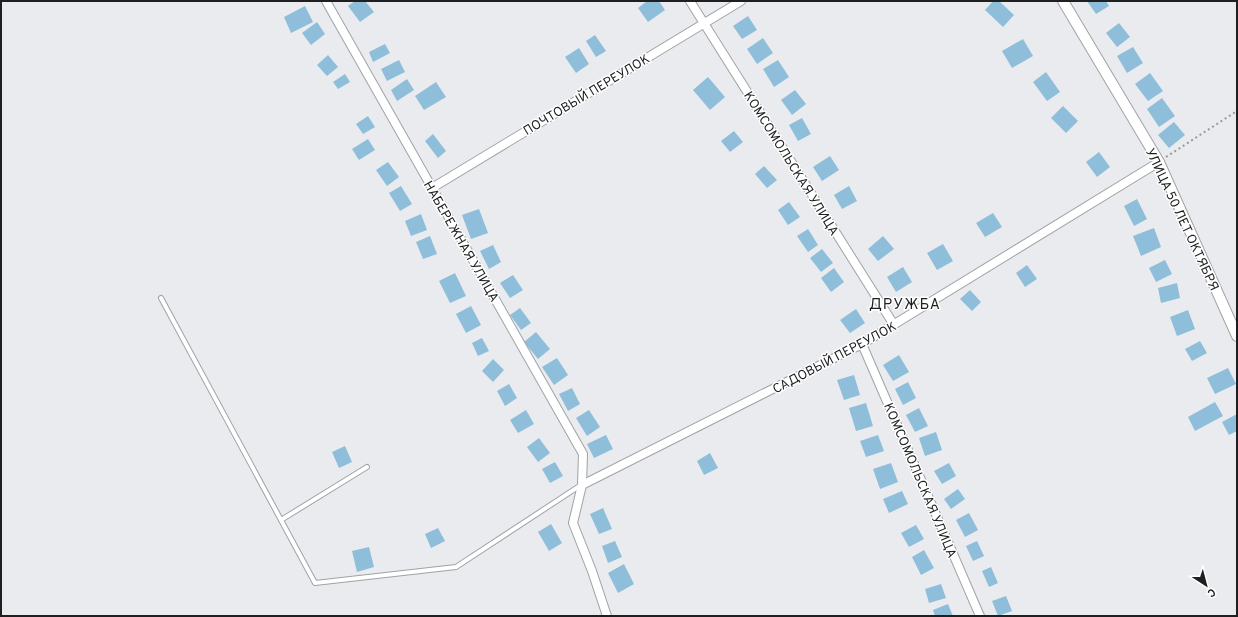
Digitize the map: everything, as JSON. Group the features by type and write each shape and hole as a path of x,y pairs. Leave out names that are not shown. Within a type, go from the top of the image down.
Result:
{"street":[{"name":"НАБЕРЕЖНАЯ УЛИЦА","path":"326,1 583,454 582,485 573,523 592,571 606,616"},
{"name":"КОМСОМОЛЬСКАЯ УЛИЦА","path":"690,1 894,326"},
{"name":"ПОЧТОВЫЙ ПЕРЕУЛОК","path":"432,188 703,22 740,1"},
{"name":"УЛИЦА 50 ЛЕТ ОКТЯБРЯ","path":"1063,1 1159,162 1237,336"},
{"name":"САДОВЫЙ ПЕРЕУЛОК","path":"582,485 862,344 894,326 1159,162"},
{"name":"КОМСОМОЛЬСКАЯ УЛИЦА","path":"862,344 980,616"}],"lane":[{"path":"161,298 315,583 456,567 582,485"},
{"path":"281,520 367,466"}],"path":[{"path":"1159,162 1237,111"}],"building":[{"path":"355,1 365,1 374,12 360,22 348,6"},
{"path":"647,1 659,1 665,10 648,22 638,8"},
{"path":"993,1 999,1 1014,15 1003,27 985,10"},
{"path":"1087,1 1106,1 1109,6 1096,14"},
{"path":"305,6 313,22 291,33 284,17"},
{"path":"748,16 757,30 742,39 733,26"},
{"path":"317,22 325,34 311,45 302,33"},
{"path":"1119,23 1130,37 1117,47 1106,33"},
{"path":"595,35 606,51 596,57 586,41"},
{"path":"763,38 773,53 757,64 747,49"},
{"path":"1023,39 1033,56 1012,68 1002,51"},
{"path":"385,44 390,53 373,62 369,52"},
{"path":"1133,47 1143,63 1127,73 1117,56"},
{"path":"579,48 589,64 576,73 565,57"},
{"path":"328,55 338,67 327,76 317,65"},
{"path":"399,60 405,72 387,81 381,69"},
{"path":"778,60 789,77 774,87 763,69"},
{"path":"1046,72 1060,92 1047,101 1033,82"},
{"path":"1150,73 1163,91 1148,101 1135,84"},
{"path":"345,74 350,82 338,89 333,82"},
{"path":"708,77 725,97 710,110 693,90"},
{"path":"407,79 414,90 397,101 391,90"},
{"path":"436,82 446,97 424,110 415,96"},
{"path":"795,90 806,104 792,115 781,100"},
{"path":"1162,98 1175,116 1159,127 1147,109"},
{"path":"1063,106 1078,121 1066,133 1051,118"},
{"path":"368,116 375,127 363,134 356,124"},
{"path":"802,118 811,134 798,141 789,125"},
{"path":"1174,122 1185,135 1169,148 1158,135"},
{"path":"734,131 743,142 730,152 721,141"},
{"path":"433,134 446,151 438,158 425,141"},
{"path":"368,139 375,150 359,160 352,149"},
{"path":"1099,152 1110,167 1097,177 1086,162"},
{"path":"830,156 839,170 822,181 813,167"},
{"path":"388,162 399,177 387,186 376,170"},
{"path":"764,166 777,180 767,188 755,174"},
{"path":"401,186 412,204 400,211 389,193"},
{"path":"849,186 857,201 842,209 834,195"},
{"path":"1137,199 1147,219 1134,226 1124,206"},
{"path":"789,202 800,217 788,225 778,210"},
{"path":"479,209 488,233 471,239 462,215"},
{"path":"993,213 1002,227 985,237 976,223"},
{"path":"421,214 427,230 411,236 405,221"},
{"path":"1154,228 1161,247 1141,256 1133,236"},
{"path":"808,229 818,245 808,252 797,236"},
{"path":"430,236 437,254 423,259 416,242"},
{"path":"883,236 894,249 878,261 868,249"},
{"path":"943,244 953,261 937,270 927,253"},
{"path":"493,245 501,262 489,269 480,251"},
{"path":"822,249 833,263 821,272 810,258"},
{"path":"1165,260 1172,274 1156,282 1149,268"},
{"path":"1027,265 1037,279 1025,287 1016,273"},
{"path":"903,267 912,282 896,292 887,277"},
{"path":"834,268 844,282 831,292 821,278"},
{"path":"455,273 466,296 450,303 439,281"},
{"path":"513,275 523,290 510,298 500,283"},
{"path":"1177,283 1180,298 1161,303 1158,288"},
{"path":"970,290 981,302 972,311 960,299"},
{"path":"471,306 481,325 466,333 456,314"},
{"path":"520,308 531,323 521,330 510,315"},
{"path":"856,309 865,323 850,333 840,320"},
{"path":"1188,310 1195,329 1177,336 1170,317"},
{"path":"536,332 550,349 538,359 524,342"},
{"path":"482,338 489,351 478,356 472,343"},
{"path":"1200,341 1207,353 1192,361 1185,349"},
{"path":"899,355 909,372 893,381 883,365"},
{"path":"557,358 568,375 554,385 542,367"},
{"path":"493,359 504,370 493,382 482,371"},
{"path":"1228,368 1236,384 1215,394 1207,378"},
{"path":"854,375 860,395 844,400 837,380"},
{"path":"908,382 916,398 903,405 895,389"},
{"path":"509,384 517,398 505,406 497,391"},
{"path":"572,388 580,404 568,411 559,394"},
{"path":"1215,402 1223,416 1195,431 1188,417"},
{"path":"866,403 873,426 856,431 849,408"},
{"path":"919,408 928,426 915,432 906,415"},
{"path":"526,410 534,424 518,433 510,420"},
{"path":"589,410 600,427 587,436 576,418"},
{"path":"1237,414 1237,431 1229,435 1222,422"},
{"path":"936,432 942,450 925,456 919,438"},
{"path":"606,435 613,449 594,458 587,444"},
{"path":"878,435 884,451 866,457 860,441"},
{"path":"539,438 550,453 538,462 527,447"},
{"path":"345,446 352,462 339,468 332,452"},
{"path":"710,453 718,468 704,475 697,461"},
{"path":"555,462 563,476 550,483 542,469"},
{"path":"891,463 898,482 880,489 873,469"},
{"path":"949,463 956,476 942,484 934,471"},
{"path":"958,489 965,499 951,509 944,499"},
{"path":"902,491 908,504 889,513 883,499"},
{"path":"603,508 612,529 599,534 590,514"},
{"path":"969,513 978,530 965,537 956,520"},
{"path":"551,524 562,543 549,551 538,532"},
{"path":"916,525 924,539 909,547 901,533"},
{"path":"438,528 445,541 431,548 425,534"},
{"path":"615,541 622,557 608,563 602,546"},
{"path":"977,541 984,556 973,561 966,546"},
{"path":"369,547 374,567 357,572 352,551"},
{"path":"924,550 934,568 921,575 912,557"},
{"path":"624,564 634,584 618,593 608,573"},
{"path":"991,567 998,583 989,587 982,571"},
{"path":"941,584 946,598 929,603 925,589"},
{"path":"1006,596 1012,611 998,616 992,601"},
{"path":"948,604 953,616 935,616 933,610"}],"district":[{"name":"ДРУЖБА","path":"905,304"}]}
